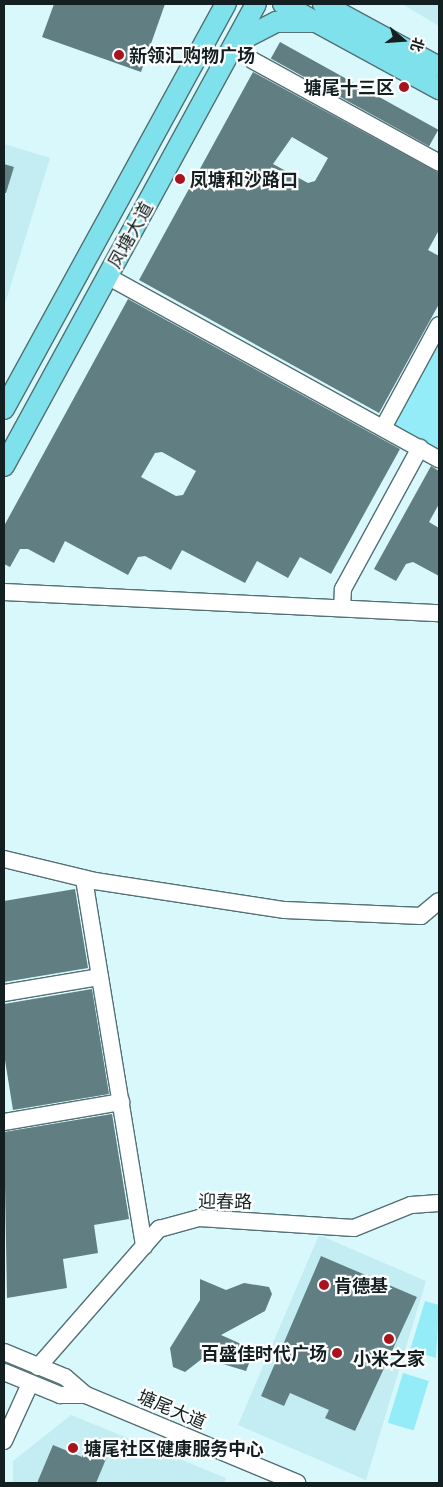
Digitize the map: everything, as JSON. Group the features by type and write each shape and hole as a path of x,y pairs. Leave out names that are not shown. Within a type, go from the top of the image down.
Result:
{"main road":[{"name":"凤塘大道","path":"4,409 226,4"},
{"name":"凤塘大道","path":"4,466 256,4"},
{"path":"283,4 324,9 439,67"},
{"path":"230,50 261,26 288,21 324,9"},
{"path":"324,9 439,89"}],"street":[{"path":"252,60 439,163"},
{"path":"108,276 439,459"},
{"path":"383,428 439,325"},
{"path":"342,608 343,589 420,448"},
{"path":"4,592 439,613"},
{"path":"4,859 84,879 285,910 421,916 439,901"},
{"path":"84,879 144,1246"},
{"path":"4,993 100,977"},
{"path":"4,1122 121,1102"},
{"name":"迎春路","path":"38,1367 160,1229 199,1218 354,1228 411,1205 439,1203"},
{"name":"塘尾大道","path":"4,1352 65,1377 86,1394 297,1483"},
{"name":"塘尾大道","path":"4,1372 60,1395 86,1394"},
{"path":"4,1441 30,1384"}],"shaded area":[{"path":"402,4 439,4 439,26"},
{"path":"4,144 50,158 4,307"},
{"path":"439,336 439,453 390,426"},
{"name":"百盛佳时代广场","path":"319,1235 426,1281 366,1480 238,1425"},
{"path":"425,1301 439,1305 436,1358 410,1350"},
{"path":"403,1373 429,1381 414,1431 388,1423"},
{"name":"塘尾社区健康服务中心","path":"71,1415 226,1478 224,1483 13,1483 13,1461"}],"building":[{"name":"新领汇购物广场","path":"54,4 165,4 141,72 42,37"},
{"path":"280,42 438,130 429,146 271,59"},
{"path":"253,72 439,173 439,230 428,250 439,256 439,304 379,413 139,280","holes":["292,137 328,158 315,181 308,183 273,164"]},
{"path":"4,164 14,167 6,193 4,193"},
{"path":"128,299 400,449 331,574 300,557 288,578 257,561 245,583 182,550 171,570 145,556 138,557 128,575 65,541 54,563 28,549 20,549 10,567 4,564 4,526","holes":["162,452 196,471 183,495 176,496 141,477 155,453"]},
{"path":"431,466 439,471 439,504 429,522 439,528 439,576 413,562 406,564 396,581 374,569"},
{"path":"75,889 88,968 4,982 4,901"},
{"path":"92,989 109,1094 13,1110 4,1054 4,1004"},
{"path":"112,1114 129,1219 94,1225 98,1253 63,1259 67,1288 7,1298 4,1132"},
{"path":"321,1256 417,1297 355,1431 325,1418 329,1410 290,1393 284,1406 261,1396"},
{"path":"200,1279 226,1290 244,1283 269,1287 272,1294 265,1311 221,1335 239,1343 252,1356 246,1371 203,1358 185,1372 173,1367 170,1348 200,1300"},
{"path":"89,1438 111,1447 96,1483 37,1483 53,1445 82,1457"}],"place":[{"name":"新领汇购物广场","path":"119,55"},
{"name":"塘尾十三区","path":"404,87"},
{"name":"凤塘和沙路口","path":"180,179"},
{"name":"肯德基","path":"324,1285"},
{"name":"小米之家","path":"389,1339"},
{"name":"百盛佳时代广场","path":"337,1353"},
{"name":"塘尾社区健康服务中心","path":"73,1448"}]}
